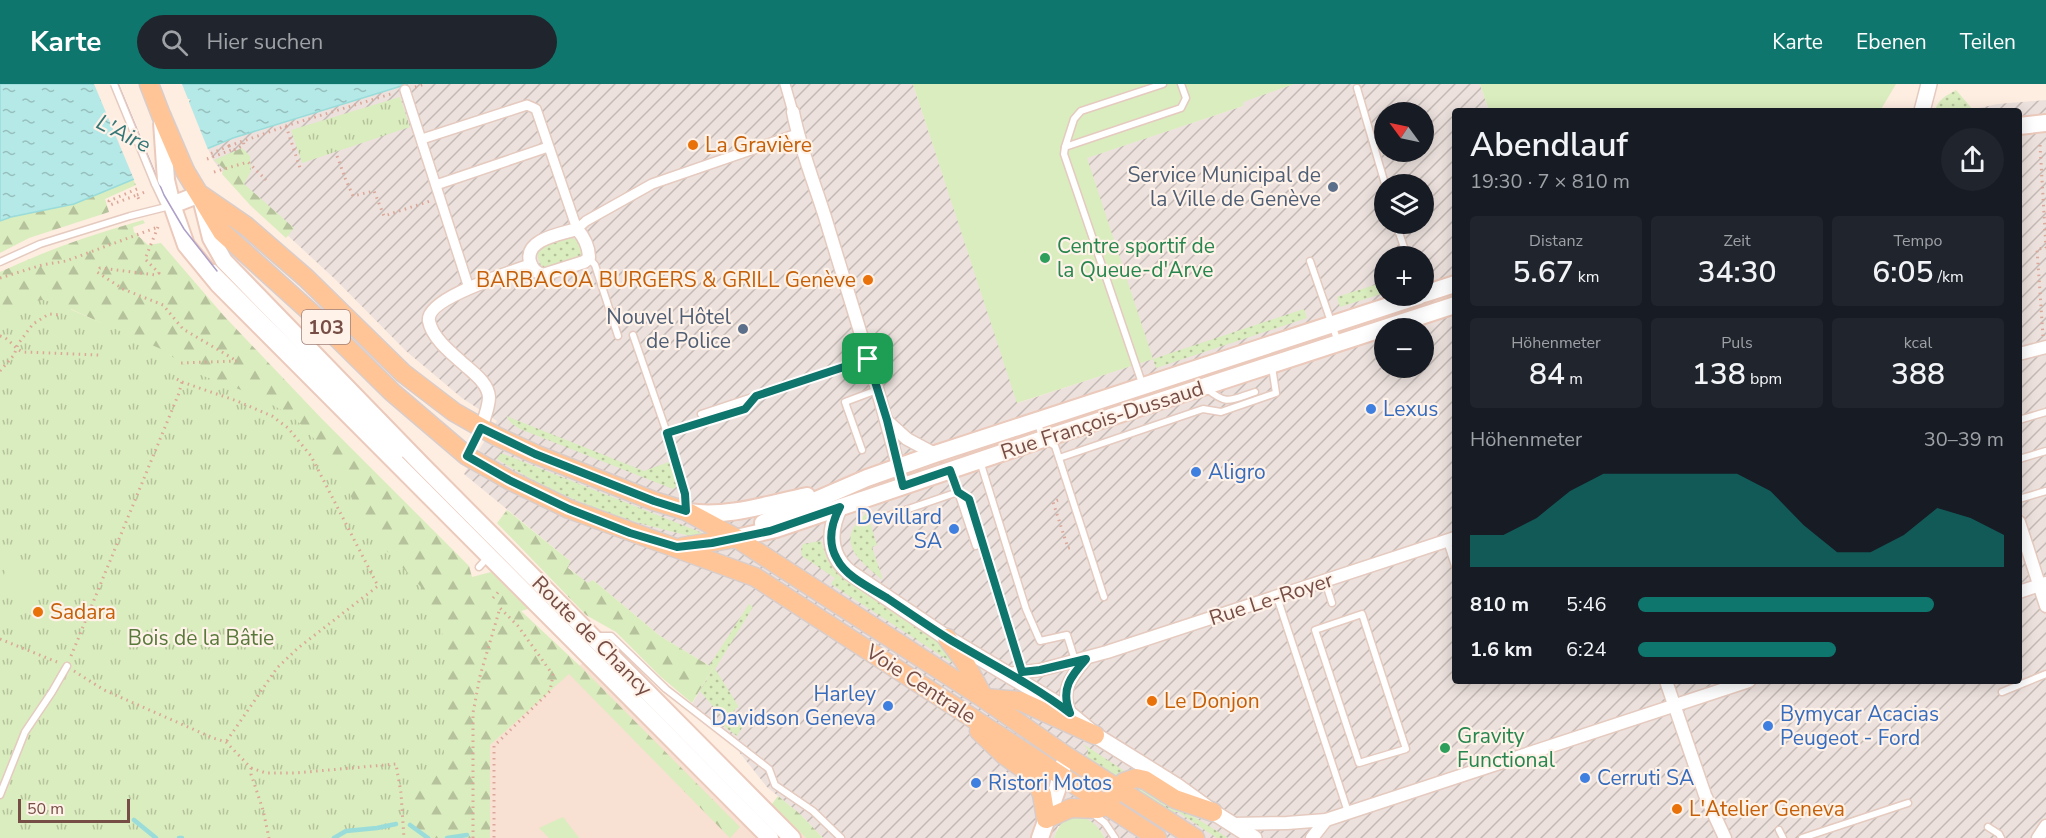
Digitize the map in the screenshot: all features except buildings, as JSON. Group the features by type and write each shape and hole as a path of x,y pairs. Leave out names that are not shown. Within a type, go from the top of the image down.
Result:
{"main road":[{"name":"103","path":"149,84 185,171 222,232 319,320 401,400 467,456"},
{"path":"161,115 161,182 169,206 184,238 218,284 488,558 770,838"},
{"path":"2022,126 2046,123"},
{"path":"169,206 200,194"},
{"name":"Route de Chancy","path":"200,194 211,238 224,261 422,465 792,838"},
{"name":"Voie Centrale","path":"200,194 235,216 306,278 420,388 481,428 535,454 654,501 686,511 743,539 984,698 1062,753 1195,838"},
{"name":"Rue François-Dussaud","path":"1434,291 1452,285"},
{"name":"Rue François-Dussaud","path":"743,539 763,523 899,467 1386,306"},
{"name":"Rue François-Dussaud","path":"1413,318 1452,306"},
{"name":"Rue François-Dussaud","path":"743,539 838,512 950,470 1374,331"},
{"path":"467,456 481,428"},
{"name":"Voie Centrale","path":"467,456 509,480 629,536 677,547 755,577 1157,838"},
{"name":"Rue François-Dussaud","path":"686,511 735,512 840,490"},
{"path":"677,547 743,539 744,554 755,577"},
{"path":"947,638 964,661 984,698 1020,701 1095,735"},
{"path":"949,701 1004,755 1033,776 1042,794 1046,819"},
{"path":"1040,838 1062,776 1062,753"},
{"path":"1046,819 1065,809 1078,807 1098,809 1107,805 1117,789 1130,779 1144,780 1175,799 1213,812"}],"street":[{"path":"785,84 797,134 820,200 887,420 903,486"},
{"path":"1924,108 1929,84"},
{"path":"405,90 469,288"},
{"path":"422,138 527,105 536,109 577,229 583,236 589,252 589,258 584,262 543,275 531,266 528,254 538,242 577,229 586,221 652,184 797,134"},
{"path":"436,185 549,147"},
{"path":"481,428 489,397 486,388 480,379 438,338 429,321 429,316 437,306 469,288 531,266"},
{"path":"2022,353 2045,347"},
{"path":"887,420 907,439 935,454"},
{"path":"838,512 831,530 831,544 841,565 866,585 947,638 1015,673 1070,713 1095,735 1254,838"},
{"path":"2022,530 2043,584 2046,606"},
{"name":"Rue Le-Royer","path":"1015,673 1040,670 1081,660 1451,539"},
{"path":"2022,591 2043,584"},
{"path":"1070,713 1065,695 1067,683 1081,660"},
{"path":"1667,684 1705,795 1725,838"},
{"path":"1230,824 1285,824 1326,820 1740,684"},
{"path":"1312,838 1326,820"},
{"path":"2038,838 2046,826"}],"lane":[{"path":"114,84 161,182"},
{"path":"1143,386 1064,154 1074,119 1081,111 1163,84"},
{"path":"1065,147 1181,108 1186,98 1182,84"},
{"path":"1357,88 1382,174"},
{"path":"0,262 40,244 137,213 169,206"},
{"path":"184,238 402,457"},
{"path":"589,258 595,265 618,336"},
{"path":"1310,261 1338,342"},
{"path":"1423,306 1425,314"},
{"path":"633,336 667,433 685,494 686,511"},
{"path":"701,414 868,359"},
{"path":"1059,458 1203,409 1221,412 1276,393 1272,364"},
{"path":"1204,386 1221,400 1228,401 1255,392"},
{"path":"862,450 845,402 878,390"},
{"path":"667,433 745,409 756,396"},
{"path":"2022,419 2046,412"},
{"path":"1037,421 1043,439 1055,446 1104,597"},
{"path":"2022,458 2046,451"},
{"path":"980,460 1026,609 1040,641 1067,635 1081,660"},
{"path":"950,470 976,546"},
{"path":"2022,498 2046,491"},
{"path":"882,518 958,492"},
{"path":"958,492 969,499 1015,673"},
{"path":"1325,581 1332,603"},
{"path":"1277,597 1348,812"},
{"path":"1362,614 1406,749 1359,763 1315,630 1362,614"},
{"path":"592,636 611,636 666,689 769,769 775,785 813,811 842,838"},
{"path":"0,795 25,732 67,666"},
{"path":"2022,684 2046,674"},
{"path":"2002,692 2022,684"},
{"path":"697,753 781,838"},
{"path":"1802,838 1908,803"},
{"path":"1107,805 1108,818 1115,837"},
{"path":"1078,807 1105,823 1115,837"},
{"path":"1988,827 2000,834 2001,838"},
{"path":"1779,830 1784,838"}],"path":[{"path":"210,154 286,126 425,84"},
{"path":"286,126 300,168"},
{"path":"234,150 244,145 243,140"},
{"path":"2040,145 2046,248 2037,249 2045,347"},
{"path":"207,159 231,150 229,146"},
{"path":"337,156 352,196 374,191 384,216 440,198"},
{"path":"214,172 248,162 266,180"},
{"path":"137,189 109,201 110,206 145,192"},
{"path":"137,195 140,202"},
{"path":"0,278 23,270 66,261 158,227 145,259 159,273 156,275 100,268 97,272 123,289 163,305 183,328 237,361 180,363"},
{"path":"0,371 11,359 23,337 36,321 49,314 61,315"},
{"path":"0,336 5,337 16,349 24,352 99,355"},
{"path":"175,378 272,416 288,428 311,456 378,586 298,648 277,669 226,742"},
{"path":"67,666 182,382"},
{"path":"1058,500 1053,502 1068,548 1073,547"},
{"path":"473,838 473,713 480,676 500,608 518,626 554,675 550,692 494,746 494,838"},
{"path":"0,639 67,666 104,690 226,742 251,768 275,773 396,764 401,793 404,838"},
{"path":"251,768 269,838"}],"shaded area":[{"path":"408,84 913,84 1018,403 1152,359 1086,158 1243,106 1242,102 1294,84 1480,84 1488,108 1452,108 1452,684 2022,684 2022,108 1979,108 2046,100 2046,838 1105,838 1101,831 1058,826 1054,838 823,838 800,814 767,787 732,743 688,711 713,668 660,636 593,580 588,584 568,567 570,561 464,474 497,421 462,398 406,351 336,280 230,182 213,160 208,149 233,138"},
{"path":"583,663 742,824 772,804 806,838 490,838 490,745 558,681"}],"green space":[{"name":"Centre sportif de la Queue-d'Arve","path":"913,84 1294,84 1243,102 1243,106 1087,158 1153,359 1017,403"},
{"path":"1480,84 1896,84 1882,108 1488,108"},
{"path":"1956,90 1971,108 1936,108 1946,96"},
{"path":"400,97 410,127 302,163 291,130"},
{"path":"242,148 250,156 251,171 244,184 294,228 286,238 250,205 222,174 224,169 214,160"},
{"path":"133,179 136,185 105,199 109,212 29,238 0,253 0,221 74,204"},
{"name":"Bois de la Bâtie","path":"143,220 145,223 133,227 134,232 148,245 161,243 224,316 322,419 469,566 472,577 491,572 528,609 521,611 580,666 740,827 730,838 569,674 490,745 490,838 0,838 0,645 172,356 71,309 0,568 0,272 71,243"},
{"path":"569,237 577,240 582,254 580,258 548,270 543,267 538,251 542,247"},
{"path":"1374,285 1374,296 1340,307 1337,297"},
{"name":"Bois de la Bâtie","path":"43,300 56,303 161,349 198,374 252,394 289,414 320,446 344,481 361,519 382,546 421,587 441,626 445,651 447,698 443,734 445,772 412,775 415,838 0,838 0,313 26,302"},
{"path":"1304,309 1307,318 1156,368 1153,359"},
{"path":"1314,338 1315,342 1068,421 1070,418"},
{"path":"506,416 644,471 669,462 677,486 673,489 520,429"},
{"path":"501,453 705,534 704,539 623,518 571,498 497,459"},
{"path":"507,510 570,561 568,568 588,583 593,580 660,636 713,668 692,703 661,677 616,632 586,615 497,523"},
{"path":"867,513 877,545 872,547 883,580 858,557 851,541 852,532 857,523"},
{"path":"821,541 827,558 838,573 946,646 957,660 954,664 831,584 835,578 802,556 803,544"},
{"path":"7,566 39,578 30,604 0,594 0,586"},
{"path":"749,604 753,607 715,669 739,707 730,717 743,726 737,736 721,724 723,718 700,691 713,668 709,666"},
{"path":"1083,744 1126,772 1115,777 1087,759 1088,750"},
{"path":"1140,786 1228,838 1217,838 1178,812 1168,812 1132,789"},
{"path":"778,796 800,814 823,838 806,838 772,804"},
{"path":"563,817 579,838 549,838 539,828"},
{"path":"1080,817 1095,824 1105,838 1054,838 1063,823"}],"water":[{"name":"L'Aire","path":"0,84 408,84 233,138 74,204 0,221"}],"pier":[{"path":"94,84 182,84 190,99 189,102 209,152 135,182"}],"waterway":[{"path":"134,820 156,838"},
{"path":"334,838 346,831 396,824"},
{"path":"410,825 428,838"},
{"path":"447,838 467,835"}],"tram line":[{"path":"118,84 164,195 184,229 217,271"}],"place":[{"name":"La Gravière","path":"693,145"},
{"name":"Service Municipal de la Ville de Genève","path":"1333,187"},
{"name":"Centre sportif de la Queue-d'Arve","path":"1045,258"},
{"name":"BARBACOA BURGERS & GRILL Genève","path":"868,280"},
{"name":"Nouvel Hôtel de Police","path":"743,329"},
{"name":"Lexus","path":"1371,409"},
{"name":"Aligro","path":"1196,472"},
{"name":"Devillard SA","path":"954,529"},
{"name":"Sadara","path":"38,612"},
{"name":"Le Donjon","path":"1152,701"},
{"name":"Harley Davidson Geneva","path":"888,706"},
{"name":"Bymycar Acacias Peugeot - Ford","path":"1768,726"},
{"name":"Gravity Functional","path":"1445,748"},
{"name":"Cerruti SA","path":"1585,778"},
{"name":"Ristori Motos","path":"976,783"},
{"name":"L'Atelier Geneva","path":"1677,809"}],"route":[{"path":"868,359 887,420 903,486 950,470 958,492 969,499 1022,672 1086,659 1067,683 1065,695 1070,713 947,638 866,585 841,565 831,544 832,525 840,507 770,531 712,543 677,547 630,533 569,509 509,480 467,456 481,428 535,454 654,501 686,511 685,494 667,433 745,409 756,396 868,359"}]}
